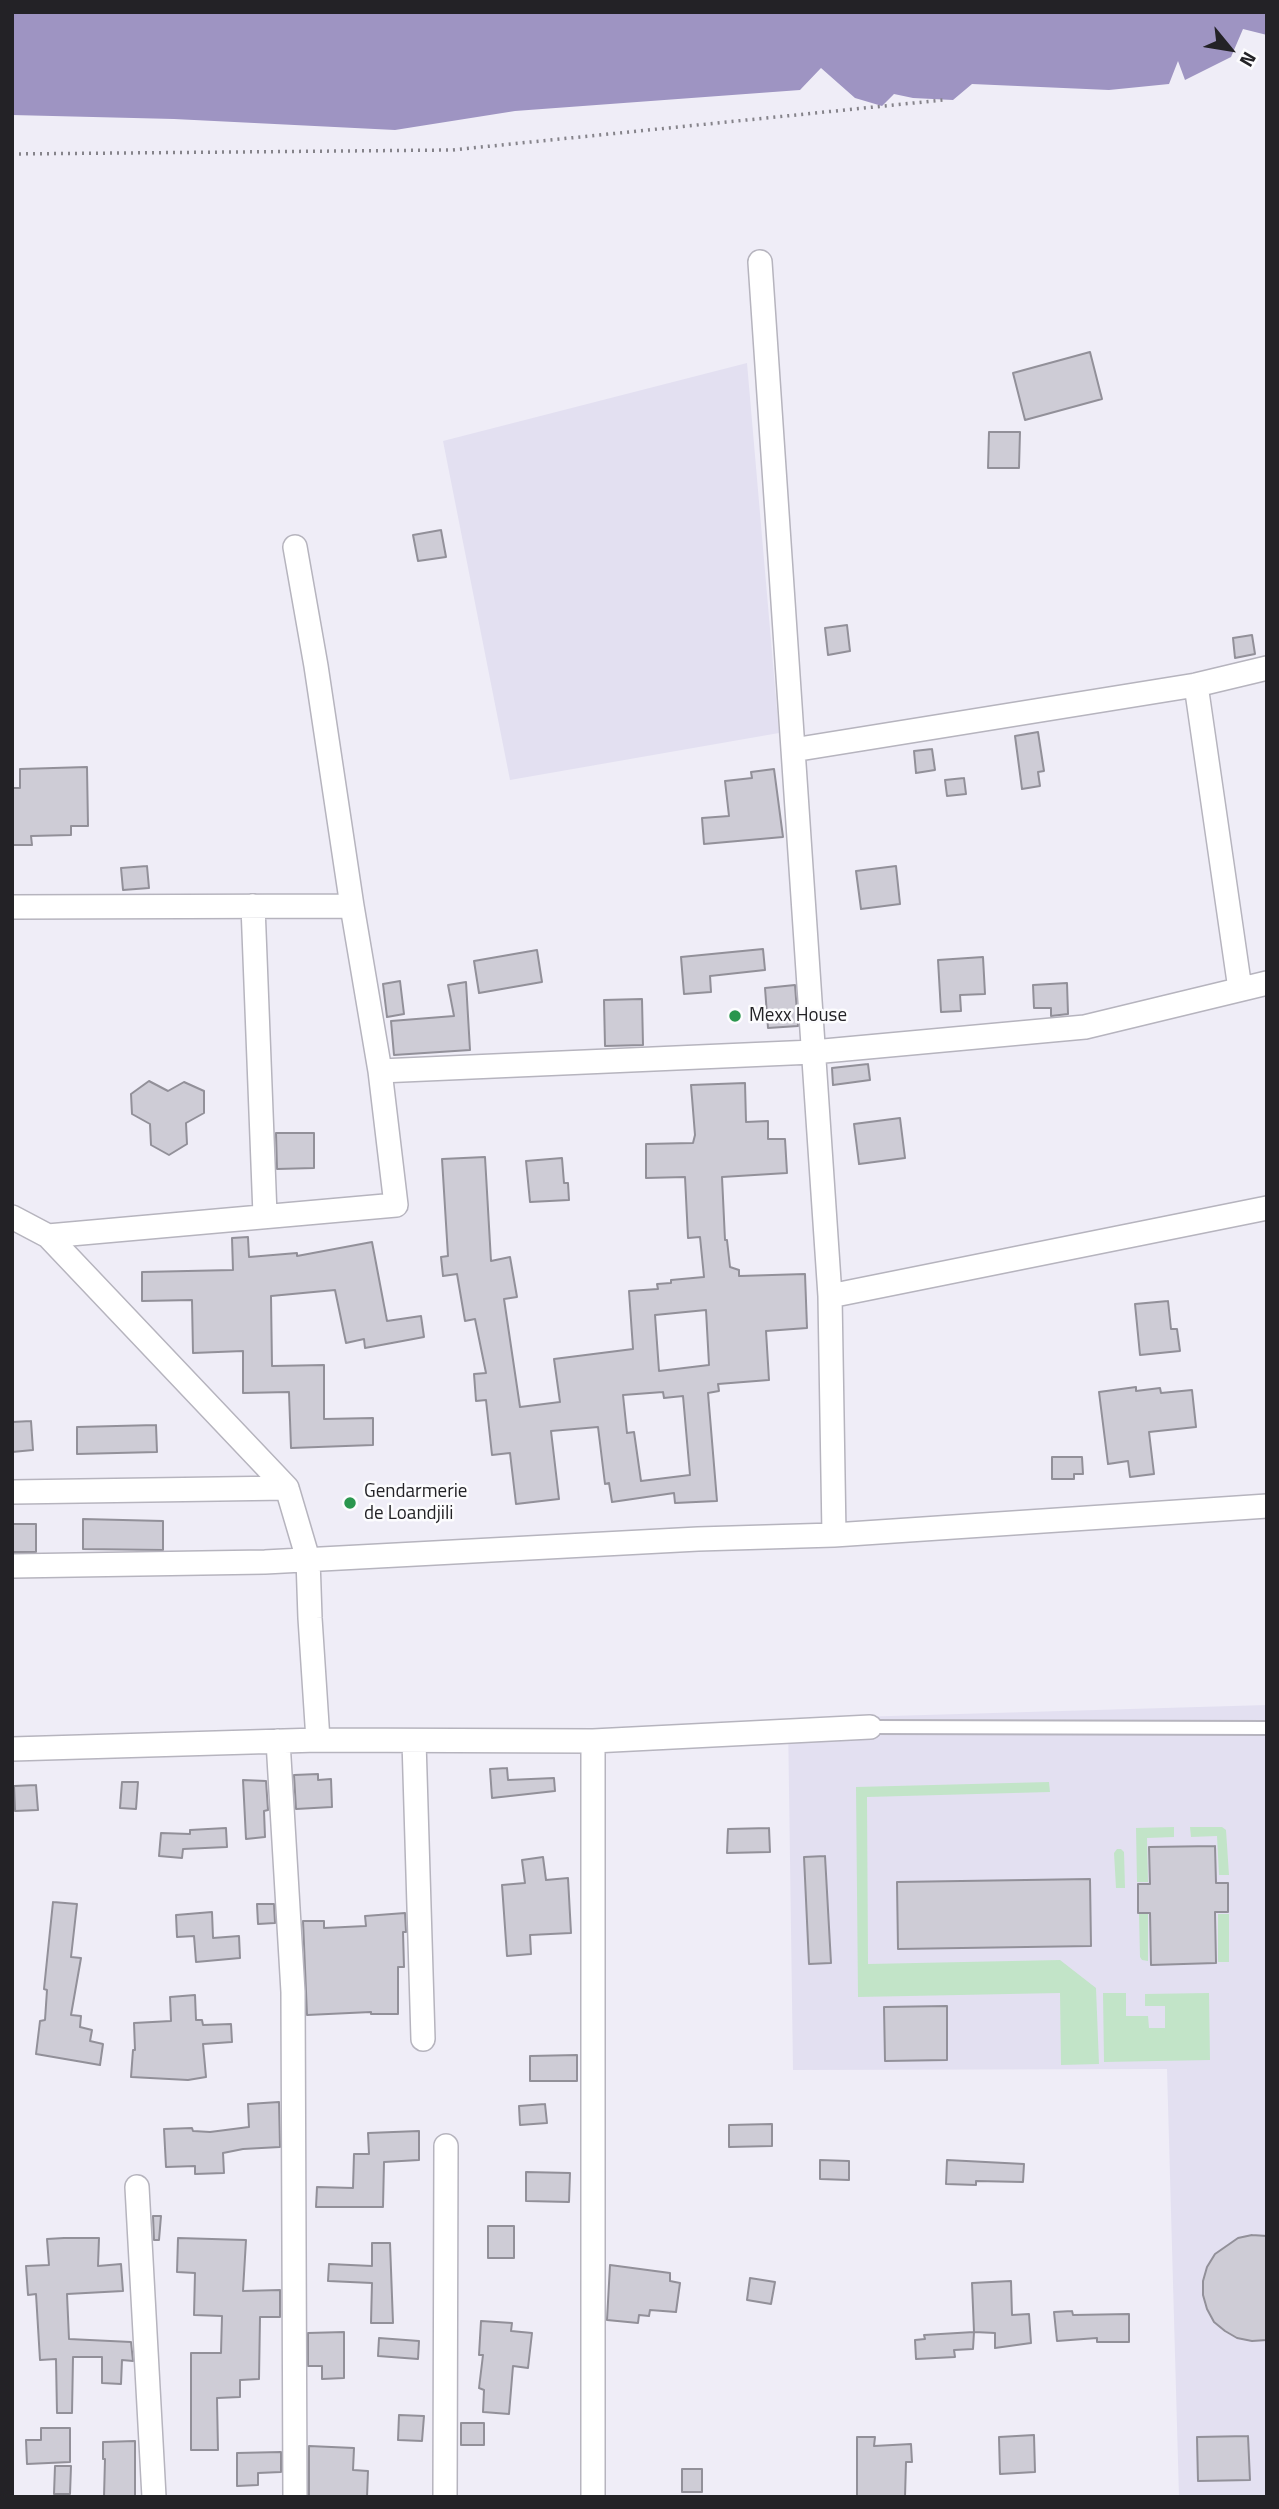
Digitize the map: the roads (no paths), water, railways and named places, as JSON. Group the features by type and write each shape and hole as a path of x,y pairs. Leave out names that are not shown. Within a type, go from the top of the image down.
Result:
{"street":[{"path":"760,262 830,1296 834,1535"},
{"path":"47,1236 396,1205 380,1071 295,547"},
{"path":"793,750 1196,685 1267,668"},
{"path":"1196,685 1240,989"},
{"path":"253,906 265,1215"},
{"path":"12,907 352,906"},
{"path":"380,1071 813,1052 1085,1027 1267,983"},
{"path":"830,1296 1267,1208"},
{"path":"12,1217 47,1236 287,1488 309,1559 318,1740"},
{"path":"12,1492 287,1488"},
{"path":"12,1566 309,1559 698,1539 834,1535 1267,1506"},
{"path":"12,1749 318,1740 593,1741 870,1727"},
{"path":"278,1741 293,1992 295,2497"},
{"path":"414,1741 423,2039"},
{"path":"593,1741 593,2497"},
{"path":"445,2497 446,2146"},
{"path":"137,2187 154,2497"}],"lane":[{"path":"870,1727 1267,1728"}],"place":[{"name":"Mexx House","path":"735,1016"},
{"name":"Gendarmerie de Loandjili","path":"350,1503"}]}
